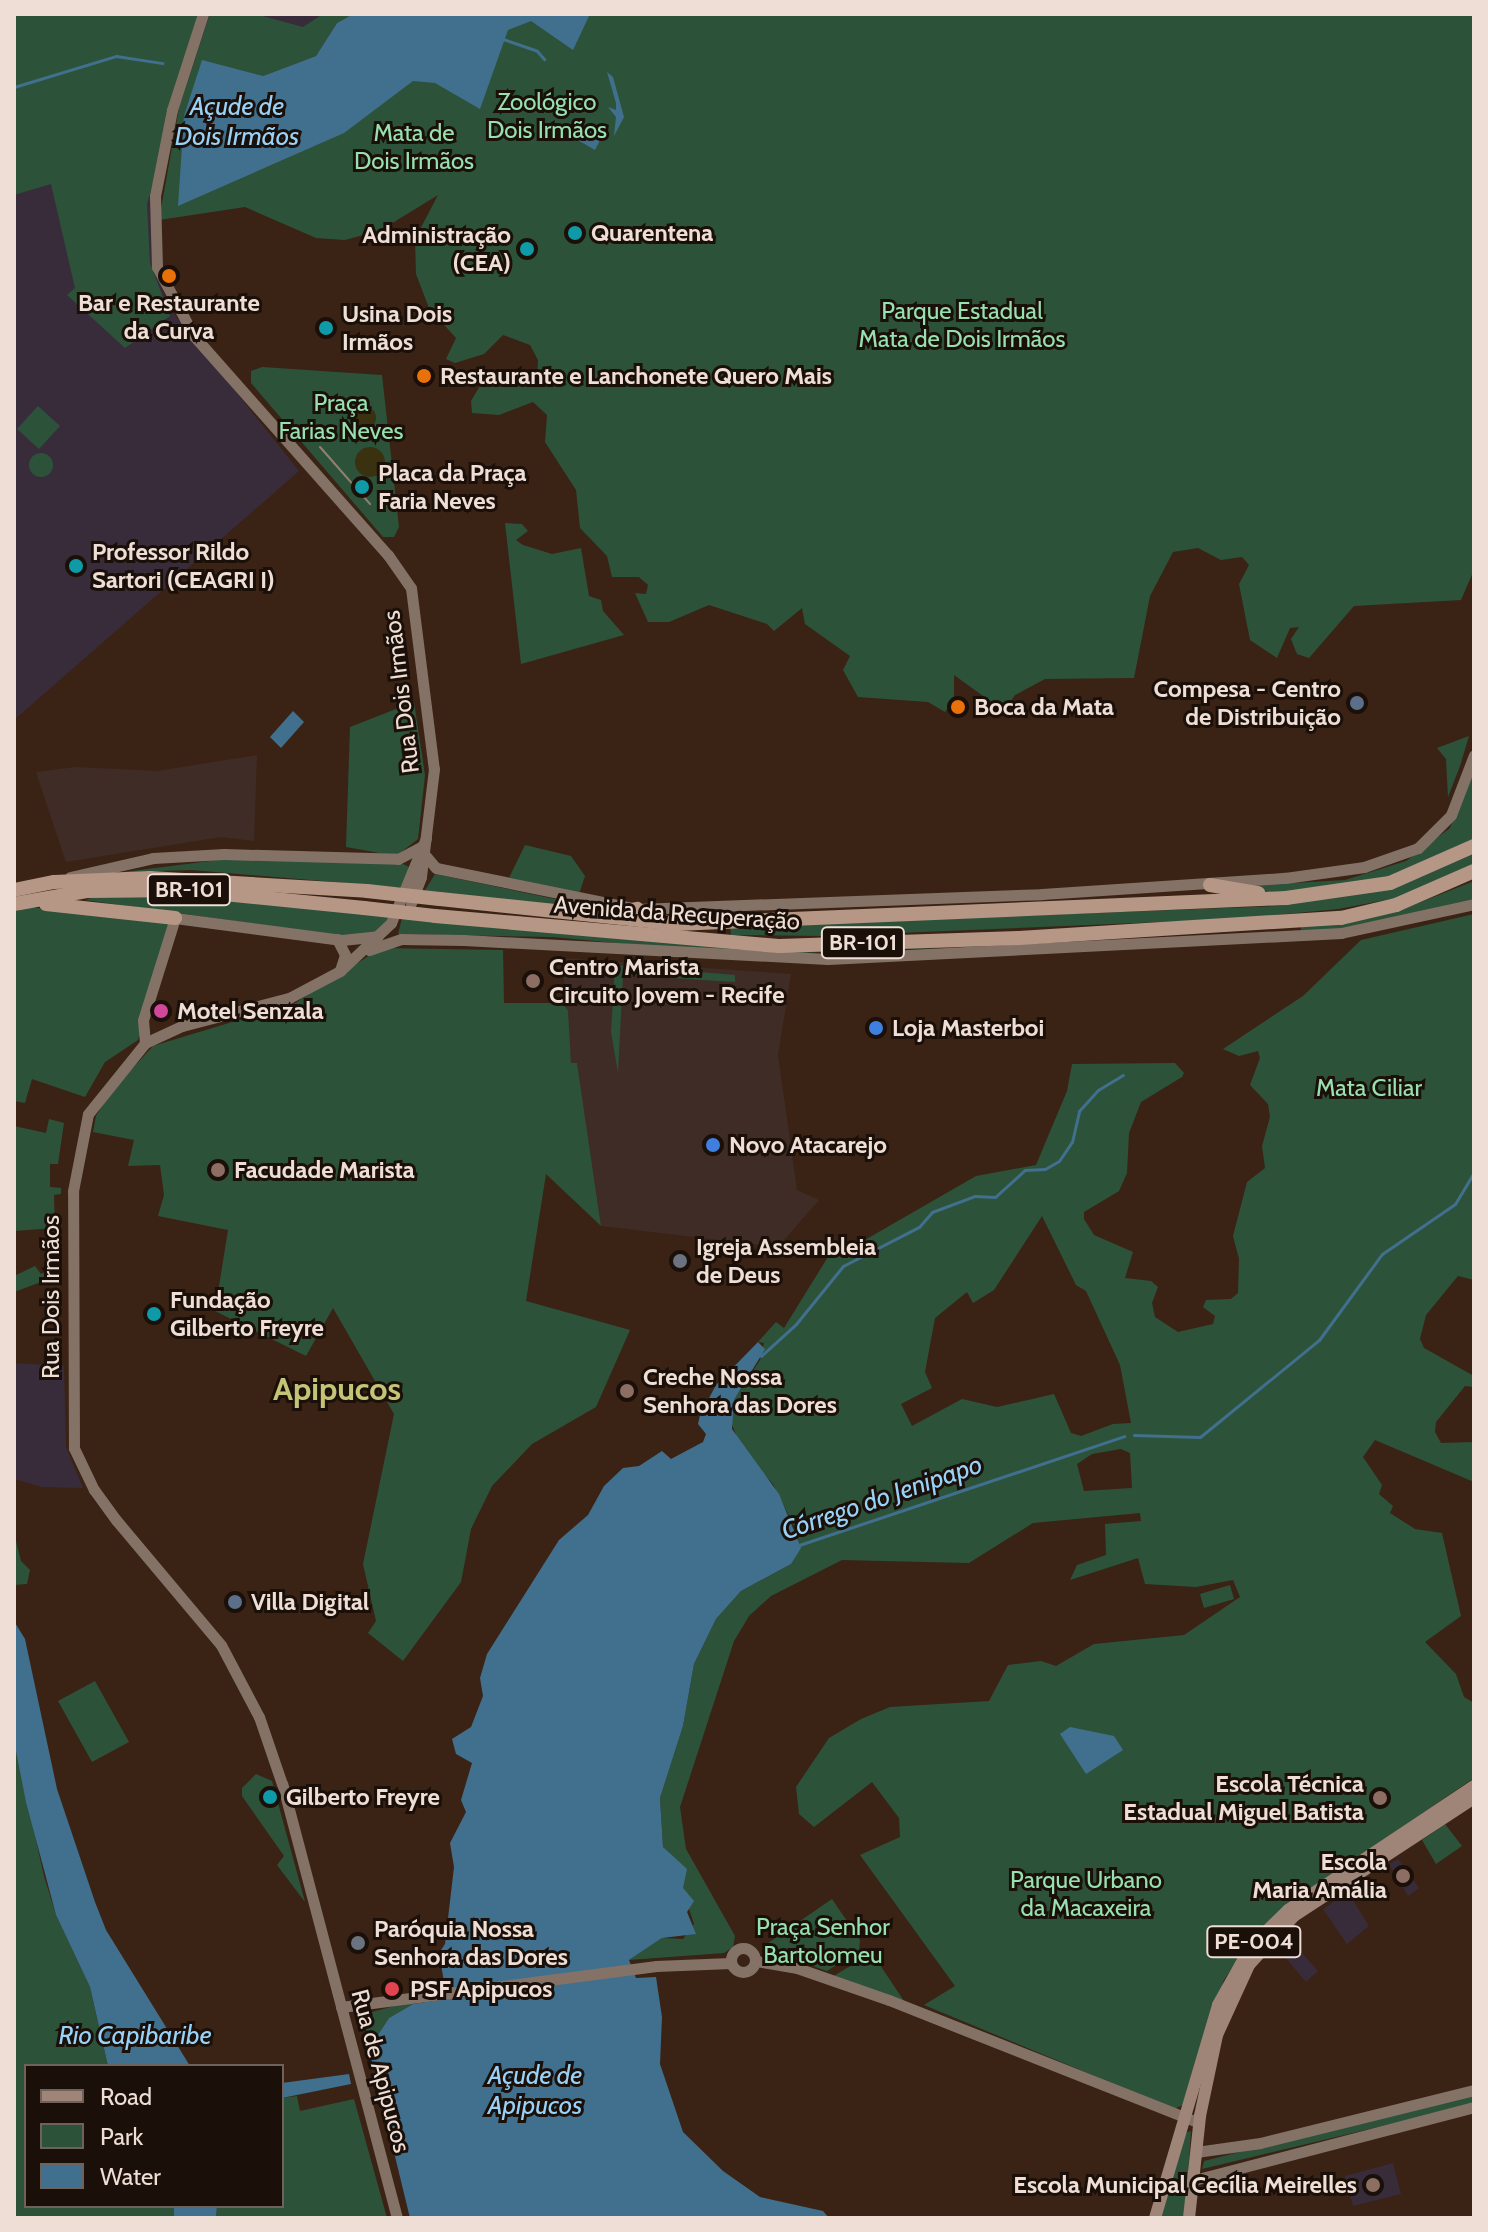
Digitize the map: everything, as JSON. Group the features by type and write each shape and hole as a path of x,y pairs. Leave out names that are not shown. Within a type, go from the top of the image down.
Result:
{"highway":[{"name":"Avenida da Recuperação","path":"14,890 54,882 166,878 367,891 592,918 676,924 1286,898 1390,883 1474,846"},
{"name":"Avenida da Recuperação","path":"14,904 88,891 184,890 779,946 1189,930 1341,918 1396,905 1474,871"},
{"path":"1210,885 1286,898"},
{"path":"14,904 81,905 175,918"},
{"path":"592,918 637,909"},
{"path":"1151,941 1189,930 1226,939"}],"main road":[{"name":"Rua Dois Irmãos","path":"203,14 172,110 155,196 157,267 194,336 388,555 411,588 434,769 418,873 395,926 340,971 289,998 182,1026 145,1043 88,1114 77,1151 74,1448 89,1481 116,1520 221,1645 271,1750"},
{"name":"Avenida da Recuperação","path":"437,868 637,909 1210,885 1334,873 1406,854 1429,840 1451,815 1474,755"},
{"name":"Avenida da Recuperação","path":"54,882 120,864 185,856 398,859 424,847"},
{"path":"398,859 418,873 437,868 424,847"},
{"name":"Rua Dois Irmãos","path":"368,950 402,906 418,873"},
{"name":"Avenida da Recuperação","path":"401,939 828,959 1341,933 1474,904"},
{"path":"145,1043 143,1020 175,918 364,941 383,933"},
{"path":"395,926 393,934 401,939"},
{"path":"337,939 345,955 340,971"},
{"name":"Rua Dois Irmãos","path":"368,950 401,939"},
{"name":"Rua de Apipucos","path":"271,1750 397,2218"},
{"name":"PE-004","path":"1155,2218 1182,2118 1228,1981 1261,1934 1288,1910 1474,1786"},
{"name":"PE-004","path":"1189,2218 1199,2123 1226,2008 1267,1942 1294,1916 1474,1798"},
{"path":"341,2007 656,1966 731,1963 745,1948 752,1950 756,1961 797,1968 889,2000 1199,2123"},
{"path":"1196,2152 1260,2143 1474,2090"},
{"path":"1194,2180 1474,2107"}],"shaded area":[{"path":"14,14 337,14 263,74 192,49 155,196 153,265 170,309 299,471 14,720"},
{"path":"257,755 254,841 221,837 66,862 36,772 76,767 157,771"},
{"path":"562,958 791,974 778,1055 797,1190 819,1200 778,1247 601,1226 577,1064 571,1064"},
{"path":"14,1363 64,1366 66,1447 83,1488 42,1487 14,1479"},
{"name":"Escola Maria Amália","path":"1398,1859 1419,1888 1408,1896 1389,1864"},
{"path":"1348,1892 1369,1926 1347,1944 1323,1909"},
{"path":"1289,1938 1318,1971 1306,1982 1278,1949"},
{"name":"Escola Municipal Cecília Meirelles","path":"1393,2163 1401,2194 1353,2206 1345,2176"}],"green space":[{"path":"14,14 195,14 200,21 147,204 150,263 170,316 125,348 67,295 75,288 51,184 14,195"},
{"name":"Parque Estadual Mata de Dois Irmãos","path":"210,14 255,14 303,27 323,14 353,14 1474,14 1474,570 1461,600 1354,606 1309,658 1297,654 1291,639 1299,627 1290,628 1277,658 1250,640 1239,584 1249,565 1242,557 1221,560 1198,548 1173,552 1150,596 1134,678 1045,679 1015,695 1004,711 954,675 954,699 945,712 928,702 858,697 843,670 850,656 805,624 802,608 774,631 767,624 709,605 669,622 648,622 635,593 646,594 648,585 639,577 612,577 607,556 580,528 576,490 545,442 547,415 533,402 499,415 472,413 471,401 484,379 502,378 520,386 537,379 538,360 530,345 503,335 484,354 455,363 446,359 456,338 429,308 416,274 415,239 438,195 381,230 345,240 316,238 245,207 159,220 179,108","holes":["353,14 344,133 263,76 316,56 337,23"]},
{"name":"Praça Farias Neves","path":"262,367 382,375 399,527 394,537 383,537 251,383 251,371"},
{"path":"38,406 60,426 39,449 17,429"},
{"path":"41,453 49,457 53,465 49,473 41,477 33,473 29,465 33,457"},
{"path":"505,523 522,524 528,531 516,540 523,545 552,554 581,548 589,596 601,600 603,611 624,635 521,664"},
{"path":"414,702 425,775 418,839 396,856 346,847 350,727"},
{"path":"1469,736 1448,797 1446,759 1437,748"},
{"path":"1474,764 1474,840 1383,880 1286,895 1242,886 1345,880 1406,861 1450,828"},
{"path":"525,845 571,856 585,876 579,894 509,878"},
{"path":"1474,850 1474,864 1449,878 1397,898 1338,909 1233,919 825,936 731,935 730,927 1279,906 1389,888"},
{"path":"226,859 399,862 409,867 406,888 192,870 124,872"},
{"path":"435,874 608,910 424,892"},
{"path":"1474,881 1474,900 1349,928 1301,932 1301,927 1401,910"},
{"path":"98,896 233,897 392,916 379,935 349,937 85,900"},
{"path":"29,907 170,922 138,1040 105,1062 85,1097 32,1079 25,1103 14,1101 14,912"},
{"path":"1474,914 1474,1280 1458,1276 1426,1315 1420,1339 1424,1348 1474,1376 1474,1387 1465,1386 1436,1422 1435,1432 1441,1443 1474,1442 1474,1482 1375,1440 1363,1457 1382,1485 1379,1494 1393,1506 1390,1513 1415,1529 1442,1533 1461,1616 1425,1642 1456,1674 1464,1697 1474,1703 1474,1778 1289,1904 1253,1936 1224,1980 1183,2105 1174,2109 924,2005 955,1986 860,1855 900,1837 899,1818 872,1782 814,1827 799,1814 796,1787 829,1738 861,1719 890,1707 989,1701 1008,1665 1041,1661 1056,1666 1094,1644 1184,1635 1240,1597 1233,1580 1196,1587 1145,1584 1138,1558 1070,1580 1077,1565 1106,1555 1105,1524 1141,1521 1140,1513 1033,1523 969,1563 842,1560 771,1596 749,1616 734,1641 680,1807 686,1849 735,1936 733,1947 724,1953 629,1960 662,1938 683,1939 694,1924 672,1857 663,1847 660,1798 683,1726 694,1664 716,1619 741,1591 791,1564 794,1526 773,1484 741,1448 730,1419 734,1400 760,1360 764,1343 758,1342 776,1322 784,1328 836,1244 844,1252 976,1176 1036,1165 1067,1091 1072,1064 1175,1063 1184,1073 1141,1102 1129,1133 1127,1173 1119,1191 1084,1212 1084,1219 1094,1235 1133,1252 1125,1278 1151,1281 1158,1287 1152,1303 1155,1317 1178,1332 1213,1324 1215,1316 1203,1307 1206,1300 1231,1299 1238,1293 1239,1259 1233,1236 1247,1182 1265,1168 1262,1146 1270,1117 1268,1104 1250,1085 1260,1058 1258,1051 1239,1056 1223,1049 1303,996 1361,940","holes":["1042,1216 1076,1285 1086,1291 1120,1365 1131,1423 1113,1424 1081,1436 1071,1433 1054,1394 997,1407 962,1399 912,1426 901,1404 932,1388 925,1372 935,1318 967,1292 973,1303 994,1290","1121,1449 1130,1453 1132,1488 1084,1491 1077,1464 1092,1454"]},
{"path":"402,918 738,948 1111,942 743,955 553,937 398,934"},
{"path":"381,948 503,950 504,1003 563,1003 568,1011 571,1063 577,1063 601,1226 546,1174 526,1301 630,1330 596,1407 532,1444 492,1486 471,1529 461,1582 403,1661 368,1633 376,1621 363,1564 394,1414 333,1308 306,1356 215,1311 228,1230 158,1216 164,1195 160,1165 128,1166 134,1140 93,1132 96,1116 110,1093 153,1046 295,1003"},
{"path":"615,965 735,975 735,982 623,975 618,1073 611,1032"},
{"path":"49,1119 64,1123 58,1164 50,1164 50,1187 61,1188 61,1194 54,1195 55,1228 14,1231 14,1126 46,1133"},
{"path":"62,1265 60,1275 14,1292 14,1276 35,1266 41,1274"},
{"path":"14,1533 21,1561 30,1570 27,1584 14,1585"},
{"path":"1230,1585 1234,1599 1204,1608 1200,1594"},
{"path":"95,1681 129,1742 92,1762 58,1701"},
{"path":"14,1741 44,1876 56,1915 90,1987 108,2064 24,2064 24,2208 174,2208 174,2218 14,2218"},
{"path":"256,1774 272,1781 305,1902 277,1865 284,1856 242,1796 242,1788"},
{"path":"1445,1824 1462,1846 1436,1864 1422,1840"},
{"name":"Praça Senhor Bartolomeu","path":"832,1899 860,1940 859,1951 827,1971 761,1948"},
{"name":"Praça Senhor Bartolomeu","path":"872,1953 908,2007 832,1977"},
{"path":"409,2002 413,2004 389,2018 374,2041 369,2065 361,2015"},
{"path":"1474,2093 1474,2104 1202,2169 1204,2161"},
{"path":"297,2096 300,2111 354,2099 387,2218 216,2218 217,2208 284,2208 284,2098"},
{"path":"1191,2131 1185,2218 1160,2218 1181,2134"}],"sand":[{"path":"359,406 369,406 376,413 376,423 369,430 359,430 352,423 352,413"},
{"path":"370,447 376,448 384,456 384,468 376,476 370,477 364,476 356,468 355,462 356,456 364,448"}],"water":[{"name":"Açude de Dois Irmãos","path":"353,14 590,14 573,50 531,21 508,30 480,109 435,83 413,81 344,133 178,206 184,116 202,60 263,76 316,56 337,23"},
{"path":"607,72 613,77 624,117 614,136 616,117 608,107 616,110 616,103"},
{"path":"573,122 601,138 595,150 567,134"},
{"path":"293,711 304,722 281,748 270,737"},
{"name":"Açude de Apipucos","path":"758,1342 765,1349 734,1400 732,1429 779,1494 801,1548 791,1564 741,1591 716,1619 694,1664 683,1726 660,1798 663,1847 687,1869 683,1888 694,1901 687,1912 696,1934 662,1938 629,1960 636,1978 656,1977 662,2017 660,2064 683,2132 723,2171 760,2197 823,2211 829,2218 410,2218 371,2058 374,2041 389,2018 413,2004 447,1999 439,1953 445,1944 454,1867 450,1843 466,1812 461,1800 472,1763 456,1754 452,1739 471,1727 483,1696 480,1678 487,1654 559,1540 588,1515 604,1486 623,1468 639,1466 662,1451 671,1459 703,1442 706,1434 698,1424 700,1415 716,1385"},
{"name":"Rio Capibaribe","path":"14,1621 25,1639 57,1789 106,1930 189,2064 108,2064 90,1987 56,1915 26,1802 14,1741"},
{"path":"1070,1727 1114,1736 1123,1750 1086,1774 1060,1734"},
{"path":"349,2074 351,2084 284,2098 284,2083"},
{"path":"174,2208 217,2208 216,2218 174,2218"}],"waterway":[{"path":"503,39 537,51 544,59"},
{"path":"14,87 116,56 162,63"},
{"path":"761,1356 796,1324 843,1266 919,1227 932,1212 975,1196 995,1197 1025,1170 1045,1169 1059,1161 1072,1142 1079,1111 1098,1090 1123,1075"},
{"name":"Córrego do Jenipapo","path":"1134,1435 1200,1437 1319,1340 1382,1254 1455,1204 1474,1172"},
{"name":"Córrego do Jenipapo","path":"799,1545 1124,1436"}],"tram line":[{"path":"320,447 370,504"}],"place":[{"name":"Quarentena","path":"575,233"},
{"name":"Administração (CEA)","path":"527,249"},
{"name":"Bar e Restaurante da Curva","path":"169,276"},
{"name":"Usina Dois Irmãos","path":"326,328"},
{"name":"Restaurante e Lanchonete Quero Mais","path":"424,376"},
{"name":"Placa da Praça Faria Neves","path":"362,487"},
{"name":"Professor Rildo Sartori (CEAGRI I)","path":"76,566"},
{"name":"Compesa - Centro de Distribuição","path":"1357,703"},
{"name":"Boca da Mata","path":"958,707"},
{"name":"Centro Marista Circuito Jovem - Recife","path":"533,981"},
{"name":"Motel Senzala","path":"161,1011"},
{"name":"Loja Masterboi","path":"876,1028"},
{"name":"Novo Atacarejo","path":"713,1145"},
{"name":"Facudade Marista","path":"218,1170"},
{"name":"Igreja Assembleia de Deus","path":"680,1261"},
{"name":"Fundação Gilberto Freyre","path":"154,1314"},
{"name":"Creche Nossa Senhora das Dores","path":"627,1391"},
{"name":"Villa Digital","path":"235,1602"},
{"name":"Gilberto Freyre","path":"270,1797"},
{"name":"Escola Técnica Estadual Miguel Batista","path":"1380,1798"},
{"name":"Escola Maria Amália","path":"1403,1876"},
{"name":"Paróquia Nossa Senhora das Dores","path":"358,1943"},
{"name":"PSF Apipucos","path":"392,1989"},
{"name":"Escola Municipal Cecília Meirelles","path":"1373,2185"}],"district":[{"name":"Apipucos","path":"337,1389"}],"park label":[{"name":"Zoológico Dois Irmãos","path":"547,116"},
{"name":"Mata de Dois Irmãos","path":"414,147"},
{"name":"Mata Ciliar","path":"1369,1088"},
{"name":"Parque Urbano da Macaxeira","path":"1086,1894"}]}
